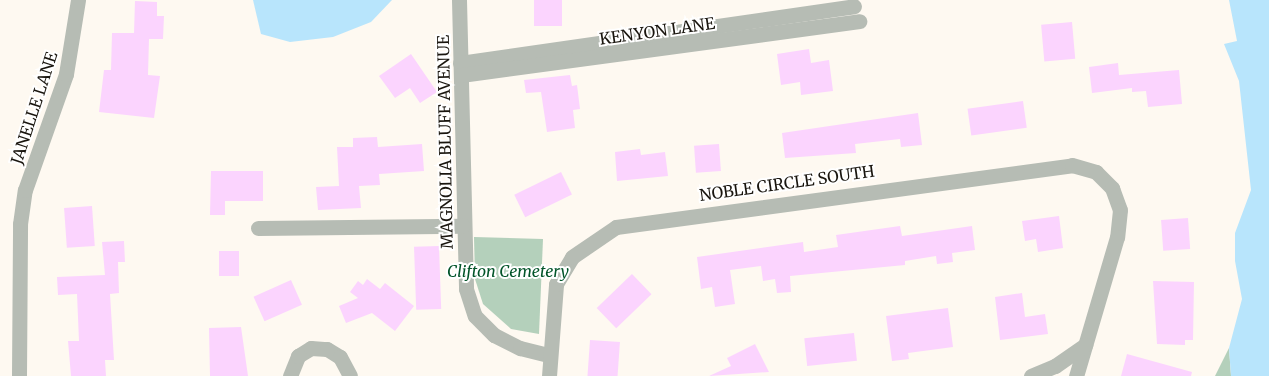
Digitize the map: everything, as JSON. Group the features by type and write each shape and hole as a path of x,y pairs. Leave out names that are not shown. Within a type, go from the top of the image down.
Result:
{"street":[{"name":"JANELLE LANE","path":"19,376 20,224 25,190 66,74 78,0"},
{"name":"MAGNOLIA BLUFF AVENUE","path":"459,0 466,288 475,316 494,335 520,348 549,356"},
{"path":"460,69 854,6"},
{"name":"KENYON LANE","path":"460,69 858,21"},
{"name":"NOBLE CIRCLE SOUTH","path":"549,376 549,356 556,284 572,257 616,227 1049,166 1072,165 1096,172 1112,188 1120,210 1117,237 1085,345"},
{"path":"258,228 463,226"},
{"path":"1031,376 1055,366 1085,345"},
{"path":"1076,376 1085,345"},
{"path":"290,376 298,356 311,348 327,349 340,357 350,376"}],"green space":[{"name":"Clifton Cemetery","path":"474,237 543,239 539,334 511,329 483,304 475,279"},
{"path":"1229,348 1231,376 1215,376"}],"water":[{"path":"253,0 392,0 371,22 333,37 290,42 261,34"},
{"path":"1229,0 1269,0 1269,376 1231,376 1229,348 1242,299 1235,261 1235,233 1251,190 1239,81 1224,44 1237,41"}],"building":[{"path":"534,0 562,0 562,26 534,26"},
{"path":"135,1 157,2 157,16 164,16 163,39 149,39 148,75 160,76 154,118 99,112 104,70 111,70 112,33 134,33"},
{"path":"1072,22 1075,59 1044,62 1041,25"},
{"path":"809,49 811,63 829,60 833,91 801,95 800,82 781,85 777,54"},
{"path":"411,54 437,92 420,103 410,88 395,98 379,76"},
{"path":"1118,63 1119,75 1179,70 1182,104 1148,107 1146,91 1132,92 1132,88 1092,93 1089,67"},
{"path":"570,75 572,86 577,85 580,109 573,110 575,128 547,132 541,92 526,93 524,80"},
{"path":"1023,101 1027,128 971,136 968,109"},
{"path":"918,113 922,145 901,147 900,139 855,144 856,153 785,158 782,133"},
{"path":"377,137 378,147 422,144 424,171 379,174 380,185 359,186 361,208 318,210 316,187 339,186 337,147 353,147 353,138"},
{"path":"719,144 721,171 696,173 694,146"},
{"path":"640,149 641,155 665,152 668,176 617,181 615,152"},
{"path":"211,171 263,171 263,201 225,201 225,215 210,215"},
{"path":"561,172 572,194 525,217 514,195"},
{"path":"92,206 95,246 67,248 64,208"},
{"path":"1059,216 1063,248 1038,252 1036,239 1025,241 1022,221"},
{"path":"1188,218 1190,249 1163,251 1161,220"},
{"path":"900,226 902,236 972,226 975,250 952,253 953,262 937,264 936,256 905,261 905,265 790,276 791,292 777,293 775,279 763,281 761,266 730,270 735,304 715,307 712,287 701,289 697,257 803,242 804,252 838,247 836,235"},
{"path":"124,241 125,262 118,262 119,293 110,294 114,360 105,360 106,376 71,376 68,341 79,341 77,294 58,295 57,277 105,275 102,242"},
{"path":"439,246 441,309 416,310 414,247"},
{"path":"219,251 239,251 239,276 219,276"},
{"path":"632,274 651,294 616,328 597,308"},
{"path":"367,279 380,289 385,283 414,306 395,331 372,313 346,323 339,306 358,298 350,292 358,281 363,285"},
{"path":"291,280 302,305 265,321 254,297"},
{"path":"1153,281 1194,282 1193,340 1185,340 1185,345 1157,344"},
{"path":"1022,293 1025,317 1045,314 1048,334 1000,340 995,297"},
{"path":"948,308 953,347 908,353 909,359 892,361 886,316"},
{"path":"241,327 248,376 210,376 209,328"},
{"path":"854,333 857,361 807,366 804,338"},
{"path":"590,340 620,342 618,376 587,376"},
{"path":"755,344 769,372 709,376 731,366 727,358"},
{"path":"1127,354 1192,372 1191,376 1121,376"}]}
